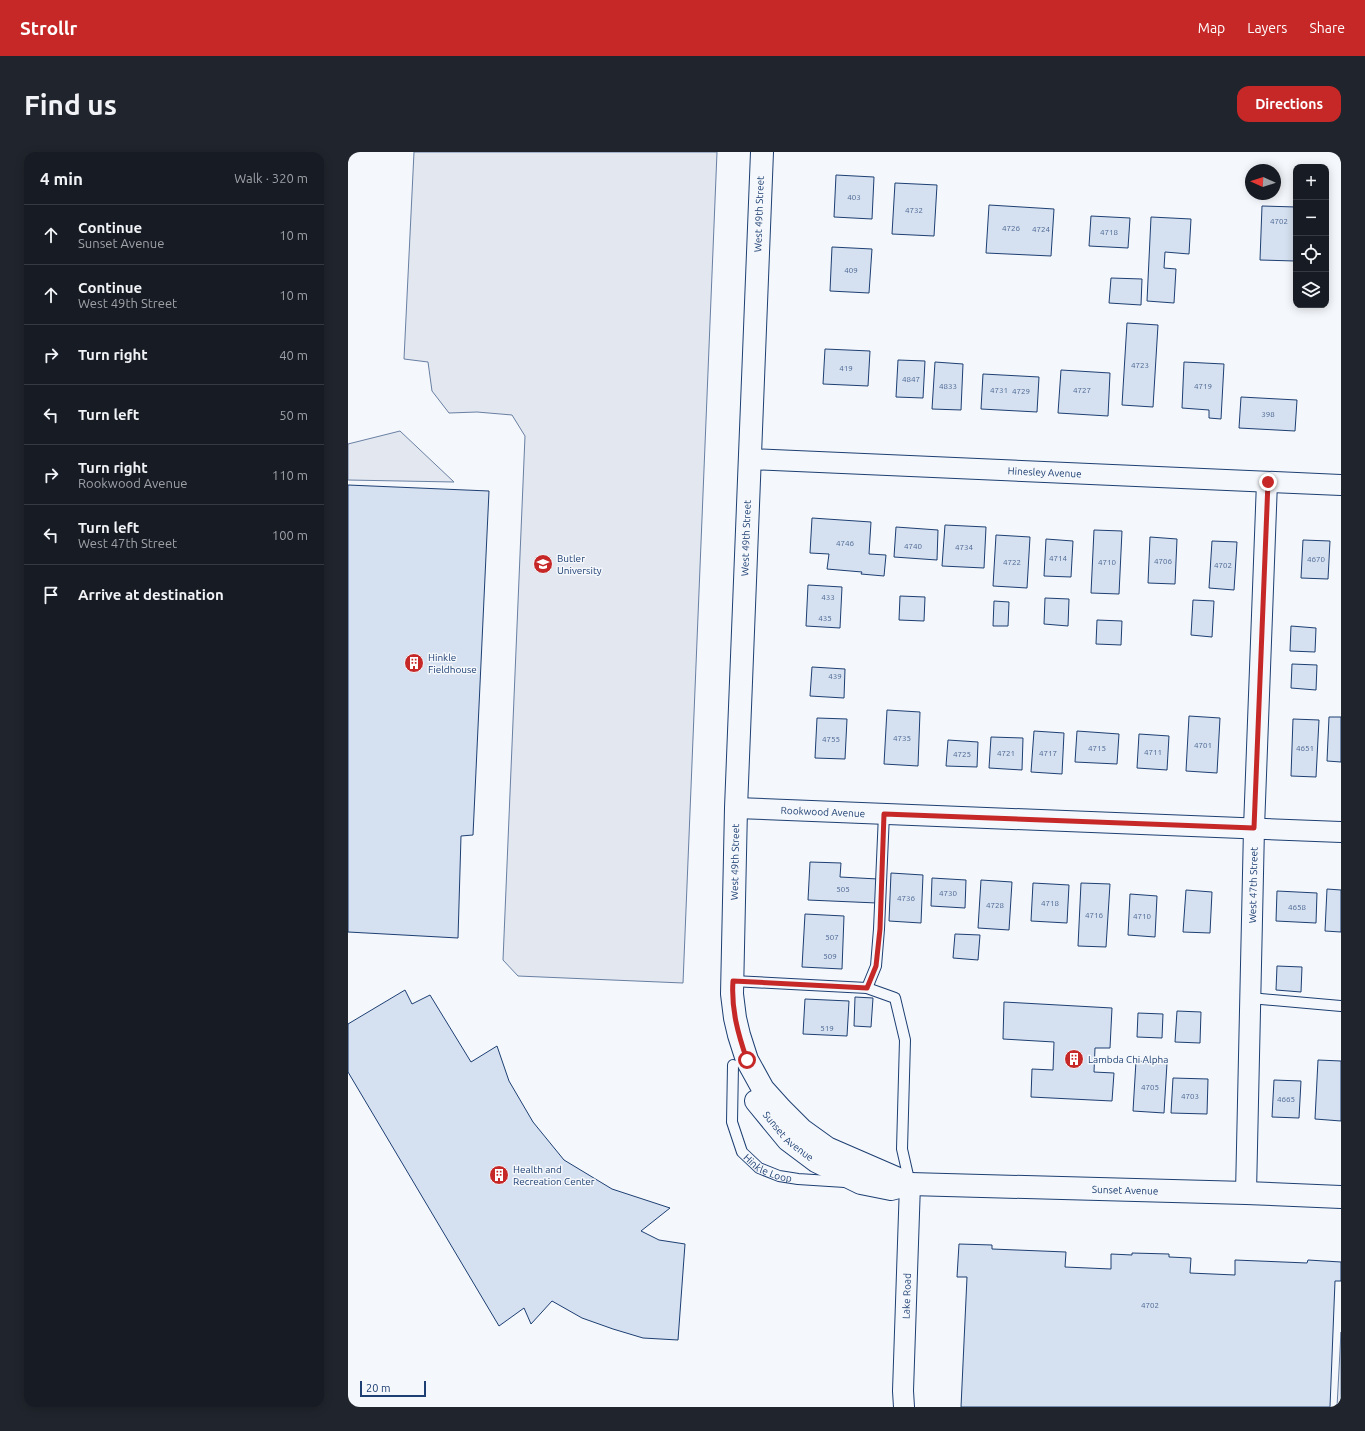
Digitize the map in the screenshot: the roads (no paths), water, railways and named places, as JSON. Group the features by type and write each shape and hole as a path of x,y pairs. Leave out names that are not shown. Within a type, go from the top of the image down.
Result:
{"street":[{"name":"West 49th Street","path":"728,1019 733,981 736,808 762,152"},
{"name":"Hinesley Avenue","path":"749,459 1341,485"},
{"path":"1341,471 1341,485"},
{"name":"West 47th Street","path":"1246,1193 1254,828 1268,482"},
{"name":"Rookwood Avenue","path":"736,808 1341,832"},
{"name":"West 49th Street","path":"728,1019 718,993 718,960 726,937 733,924"},
{"name":"Sunset Avenue","path":"728,1019 734,1065 754,1099 788,1140 816,1161 861,1183 891,1189 910,1184 1341,1197"},
{"name":"Sunset Avenue","path":"728,1019 747,1060 763,1089 802,1130 827,1148 910,1184"},
{"name":"Lake Road","path":"904,1407 903,1391 910,1184"}],"lane":[{"path":"867,988 876,966 880,929 884,814"},
{"path":"733,981 867,988 895,998 905,1040 902,1149 910,1184"},
{"path":"1250,998 1341,1006"},
{"name":"Hinkle Loop","path":"734,1065 732,1122 742,1152 759,1168 779,1176 798,1179 861,1183"}],"place":[{"name":"Butler University","path":"543,564"},
{"name":"Hinkle Fieldhouse","path":"414,663"},
{"name":"Lambda Chi Alpha","path":"1074,1059"},
{"name":"Health and Recreation Center","path":"499,1175"}]}
